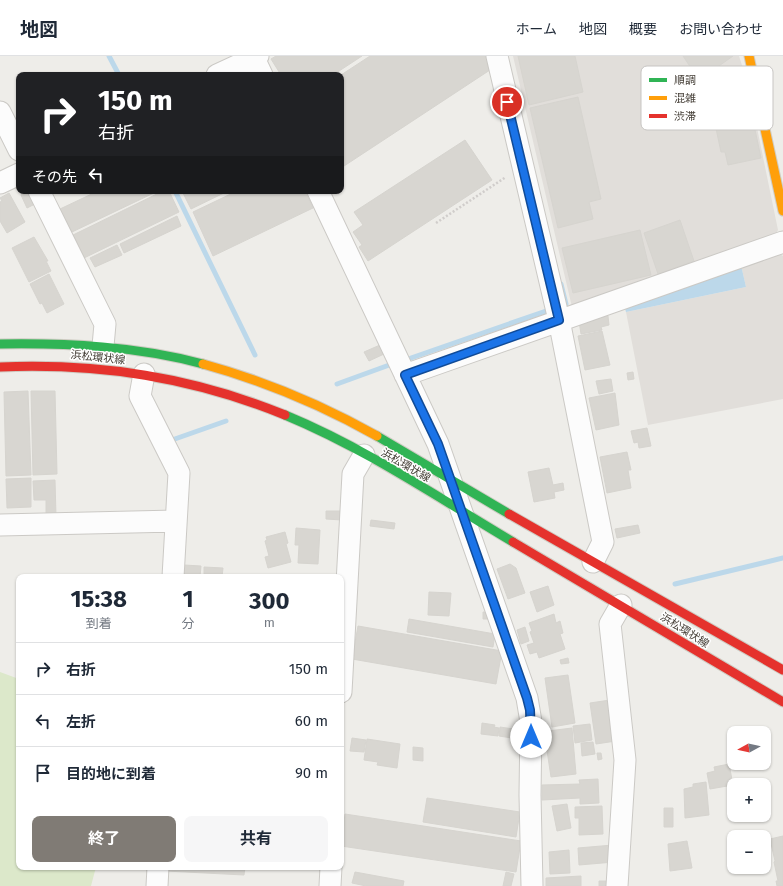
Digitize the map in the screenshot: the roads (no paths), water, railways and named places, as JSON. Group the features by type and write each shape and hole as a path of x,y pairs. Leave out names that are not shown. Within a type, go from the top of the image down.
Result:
{"main road":[{"path":"749,56 752,66"},
{"path":"766,130 783,211"},
{"name":"浜松環状線","path":"0,344 37,343 103,346 152,353 192,361 269,385 344,418 783,670"},
{"name":"浜松環状線","path":"0,367 70,366 144,374 187,383 262,406 298,421 364,455 621,605 783,702"}],"street":[{"path":"497,56 559,320 603,542 593,562"},
{"path":"226,72 257,61"},
{"path":"0,112 16,144"},
{"path":"0,183 16,175"},
{"path":"40,194 105,324 103,346"},
{"path":"319,194 438,444 530,710 532,886"},
{"path":"405,375 783,242"},
{"path":"144,374 140,396 179,473 173,574"},
{"path":"344,638 353,474 364,455"},
{"path":"0,525 176,522"},
{"path":"617,886 625,760 610,624 621,605"},
{"path":"157,886 158,870"},
{"path":"330,886 331,870"}],"water":[{"path":"741,265 746,287 626,312 624,305"}],"waterway":[{"path":"109,56 117,72"},
{"path":"176,194 255,355"},
{"path":"561,284 566,304 564,305"},
{"path":"411,358 549,310"},
{"path":"337,384 392,364"},
{"path":"172,440 226,421"},
{"path":"675,584 783,558"}]}
